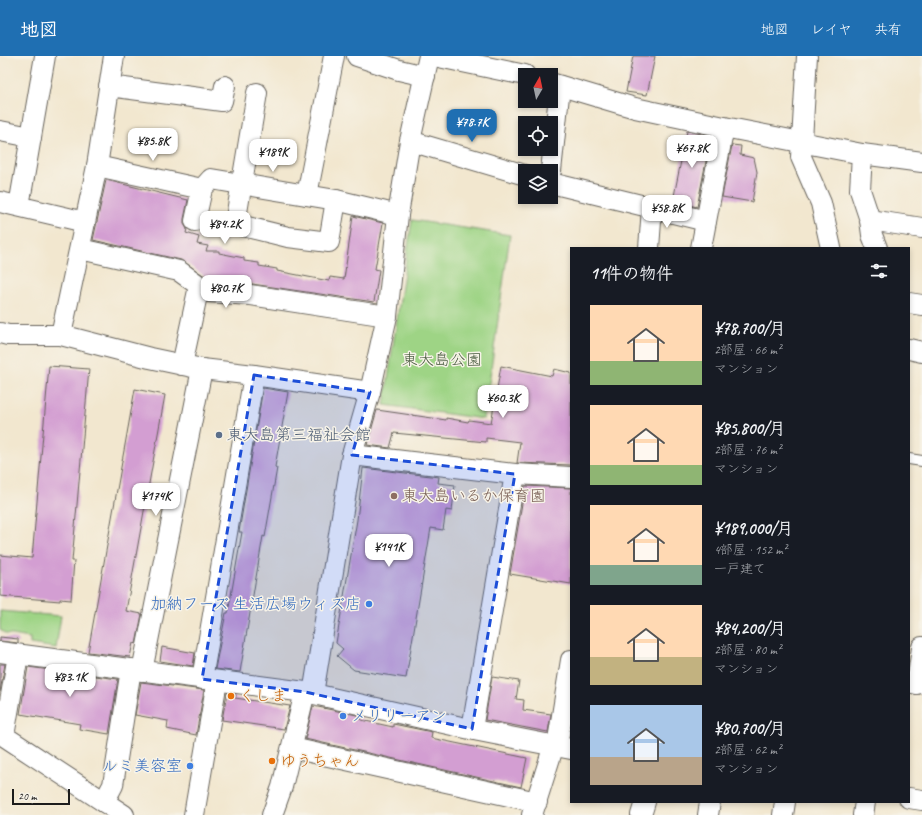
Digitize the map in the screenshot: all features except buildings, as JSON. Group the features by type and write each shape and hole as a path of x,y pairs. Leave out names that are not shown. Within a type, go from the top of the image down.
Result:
{"street":[{"path":"45,56 31,136 9,204 85,222"},
{"path":"61,335 97,166 114,56"},
{"path":"307,195 334,56"},
{"path":"357,56 399,70 425,76"},
{"path":"272,815 282,787 309,693 352,455 370,392 387,316 398,215 410,141 429,56"},
{"path":"434,56 518,74"},
{"path":"807,56 801,157 821,203 831,247"},
{"path":"558,85 635,108 724,127 862,154 922,162"},
{"path":"110,86 222,102 225,86"},
{"path":"258,93 235,224 288,237 329,242 336,200"},
{"path":"551,164 555,108"},
{"path":"701,247 724,127"},
{"path":"0,131 31,136"},
{"path":"410,141 518,173"},
{"path":"862,154 860,190 870,220 872,235 877,247"},
{"path":"97,166 202,189"},
{"path":"195,221 202,189 210,179 336,200 398,215"},
{"path":"558,185 706,221"},
{"path":"649,247 652,208"},
{"path":"870,220 922,228"},
{"path":"80,249 179,271 208,292 250,295 387,316"},
{"path":"182,365 199,286"},
{"path":"910,303 922,305"},
{"path":"0,333 8,335 61,335 202,369 370,392"},
{"path":"910,350 922,352"},
{"path":"104,802 113,785 202,369"},
{"path":"194,815 210,680 254,375"},
{"path":"352,455 515,474 570,477"},
{"path":"472,729 515,474"},
{"path":"910,682 917,684 922,647"},
{"path":"124,815 4,736 3,724 9,654 309,693 472,729 561,746"},
{"path":"292,748 535,808 561,746 570,669"},
{"path":"910,798 922,800"},
{"path":"641,815 645,803"},
{"path":"708,815 710,803"},
{"path":"783,815 785,803"},
{"path":"863,815 865,803"}],"lane":[{"path":"910,459 922,461"}],"highlighted area":[{"path":"254,375 370,392 352,455 515,474 472,729 305,692 202,679"}],"green space":[{"name":"東大島公園","path":"412,220 510,235 484,419 384,405"},
{"path":"0,611 61,616 56,648 30,644 30,638 6,634 0,630"}],"place":[{"name":"東大島第三福祉会館","path":"219,435"},
{"name":"東大島いるか保育園","path":"394,496"},
{"name":"加納フーズ 生活広場ウィズ店","path":"369,604"},
{"name":"くしま","path":"231,696"},
{"name":"メリリーアン","path":"343,716"},
{"name":"ゆうちゃん","path":"272,761"},
{"name":"ルミ美容室","path":"190,766"}]}
